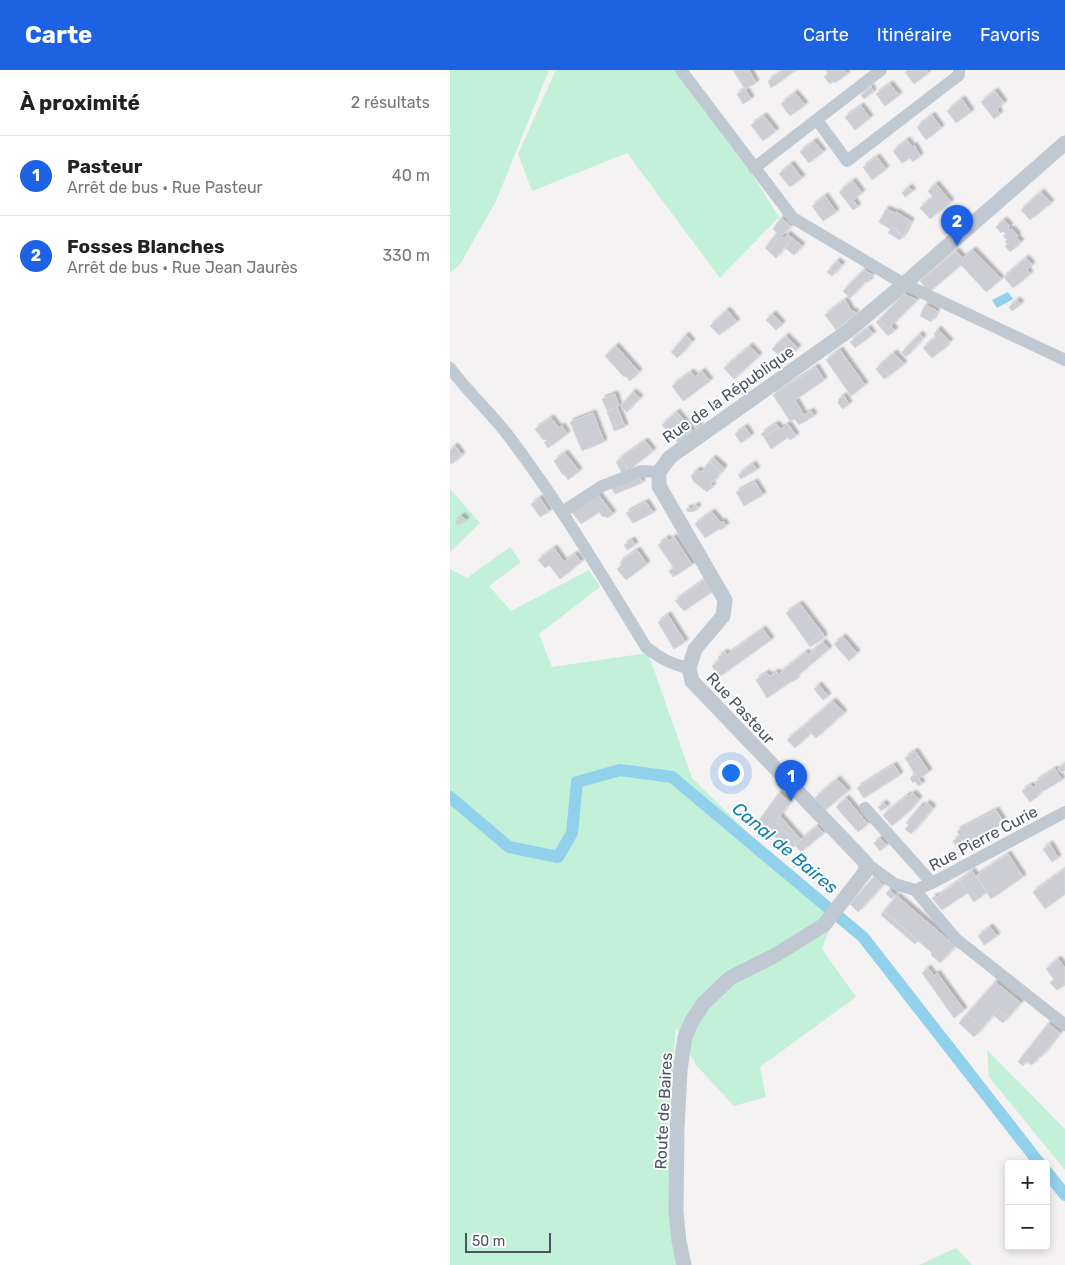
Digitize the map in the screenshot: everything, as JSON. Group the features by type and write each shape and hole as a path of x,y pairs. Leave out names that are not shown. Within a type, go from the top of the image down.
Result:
{"street":[{"path":"681,70 793,218 904,284 1065,360"},
{"path":"754,168 881,70"},
{"path":"817,120 847,161 959,76 959,70"},
{"name":"Rue de la République","path":"659,472 670,457 848,331 1065,143"},
{"name":"Rue Pasteur","path":"450,368 506,433 562,512 646,647 660,658 677,666 689,668 692,682 702,694 866,863 895,884 915,890"},
{"path":"562,512 602,486 641,471 659,472 659,486 725,600 723,616 695,649 689,668"},
{"path":"865,808 932,883"},
{"name":"Rue Pierre Curie","path":"915,890 932,883 1065,812"},
{"name":"Route de Baires","path":"684,1265 679,1241 676,1203 677,1129 679,1080 685,1037 692,1021 704,1003 730,978 774,956 824,925 865,872 866,863"},
{"path":"915,890 956,939 1065,1025"}],"green space":[{"path":"450,70 549,70 496,201 461,263 450,273"},
{"path":"556,70 687,70 779,217 720,278 627,153 532,191 518,154"},
{"path":"450,489 480,523 450,552"},
{"path":"510,547 521,562 489,586 511,611 589,570 600,587 539,634 552,667 648,653 692,778 834,917 822,949 856,997 760,1067 766,1097 734,1106 696,1065 676,1027 667,1141 676,1265 450,1265 450,569 467,578"},
{"path":"987,1050 1065,1129 1065,1170 989,1077"},
{"path":"956,1248 972,1265 919,1265"}],"water":[{"path":"1008,292 1013,299 997,308 992,300"}],"building":[{"path":"733,70 749,70 756,83 745,89"},
{"path":"785,70 796,70 771,88 768,81"},
{"path":"826,70 844,70 847,74 835,83 834,81 830,84 824,77 828,74"},
{"path":"908,70 926,70 928,73 914,84 905,72"},
{"path":"890,84 899,95 885,106 876,94"},
{"path":"871,87 873,92 864,99 861,95"},
{"path":"745,89 751,99 743,104 737,94"},
{"path":"995,91 1004,103 997,109 1000,114 994,119 981,102"},
{"path":"795,93 805,105 790,116 781,104"},
{"path":"962,99 971,112 956,123 947,111"},
{"path":"861,106 870,118 855,130 845,117"},
{"path":"932,115 941,128 926,140 917,127"},
{"path":"764,116 776,131 763,141 751,125"},
{"path":"907,140 912,147 914,145 920,156 913,162 910,158 902,163 893,151"},
{"path":"814,141 823,152 809,163 800,152"},
{"path":"877,157 886,169 872,180 863,167"},
{"path":"791,164 802,178 790,187 779,174"},
{"path":"853,181 862,193 853,200 858,207 853,210 839,192"},
{"path":"936,184 951,202 930,219 920,208 933,197 928,191"},
{"path":"909,187 913,191 905,197 902,193"},
{"path":"1041,192 1051,203 1030,220 1021,210"},
{"path":"825,196 836,212 823,221 812,206"},
{"path":"886,209 896,212 911,221 903,236 897,232 898,230 892,227 890,229 879,222"},
{"path":"781,218 791,226 782,236 784,238 788,234 792,238 776,258 765,248 777,233 773,229"},
{"path":"1004,220 1010,226 1008,228 1012,229 1021,242 1010,252 1005,246 1007,244 1005,241 1007,240 1003,236 1006,234 1003,231 1001,233 996,227"},
{"path":"892,227 903,236 900,240 888,233"},
{"path":"792,238 802,246 794,255 785,248"},
{"path":"973,250 1001,279 986,292 961,265 929,292 920,281 956,251 963,258"},
{"path":"1026,258 1032,265 1027,270 1030,274 1013,288 1004,277"},
{"path":"837,261 842,265 832,276 827,272"},
{"path":"864,270 873,275 850,298 843,291"},
{"path":"904,294 917,300 888,329 879,320"},
{"path":"845,300 852,312 854,311 856,314 836,330 825,315"},
{"path":"1017,300 1021,304 1012,311 1009,307"},
{"path":"925,305 937,311 931,322 920,316"},
{"path":"727,310 737,322 719,335 710,326"},
{"path":"773,314 782,324 776,330 766,320"},
{"path":"879,320 888,329 891,326 895,330 888,336 876,322"},
{"path":"868,328 873,334 855,348 850,342"},
{"path":"938,329 950,342 932,358 923,348 936,337 934,334"},
{"path":"920,334 923,338 906,357 902,352"},
{"path":"686,335 692,342 677,358 671,352"},
{"path":"786,336 798,348 785,361 772,349"},
{"path":"616,346 639,372 630,381 605,356"},
{"path":"750,346 759,356 734,379 724,368"},
{"path":"840,350 865,385 851,396 826,360"},
{"path":"894,353 904,364 889,376 880,365"},
{"path":"880,365 889,376 884,379 876,369"},
{"path":"816,367 824,380 795,400 804,415 811,411 814,416 799,425 795,419 790,421 773,395"},
{"path":"702,371 710,381 683,401 672,386 691,372 695,377"},
{"path":"633,392 640,398 631,407 625,401"},
{"path":"615,394 619,406 607,411 602,399"},
{"path":"844,396 849,404 843,409 838,403 839,399"},
{"path":"625,401 631,407 627,412 621,406"},
{"path":"617,407 623,422 613,427 607,412"},
{"path":"677,412 693,432 690,434 673,415"},
{"path":"593,413 604,442 582,451 570,422"},
{"path":"673,415 690,434 678,443 662,425"},
{"path":"692,416 700,427 697,429 689,418"},
{"path":"551,418 559,428 562,426 567,434 548,448 544,442 547,441 543,440 535,429"},
{"path":"623,422 625,427 614,431 613,427"},
{"path":"776,424 779,427 764,437 761,434"},
{"path":"788,424 796,436 790,440 786,436 787,438 771,449 764,437 779,427 781,429"},
{"path":"745,427 751,436 741,443 735,434"},
{"path":"645,441 653,451 629,470 621,458"},
{"path":"455,446 462,455 452,464 450,462 450,450"},
{"path":"565,453 579,471 568,480 554,461"},
{"path":"621,458 628,470 622,473 616,462"},
{"path":"713,458 724,468 721,472 710,462"},
{"path":"709,462 721,472 707,492 694,482 691,476 697,470 702,472"},
{"path":"753,464 757,470 749,474 746,469"},
{"path":"746,469 749,474 741,479 738,475"},
{"path":"640,476 642,483 615,494 611,487"},
{"path":"755,482 763,495 744,506 736,492"},
{"path":"597,493 613,514 607,518 603,517 599,512 581,524 571,511"},
{"path":"540,498 549,512 540,517 531,504"},
{"path":"646,502 653,513 633,523 626,513"},
{"path":"696,505 698,508 693,512 686,511 687,508 691,509"},
{"path":"712,512 726,526 705,538 695,524"},
{"path":"462,516 466,520 458,526 455,522"},
{"path":"674,537 692,565 673,577 669,571 674,568 658,545 667,538 669,541"},
{"path":"632,540 635,545 627,550 624,545"},
{"path":"554,548 564,562 575,554 581,562 560,579 549,565 545,568 538,560"},
{"path":"637,550 647,564 626,580 617,569 622,565 620,562"},
{"path":"704,580 712,592 684,611 675,601"},
{"path":"800,604 823,634 808,644 786,613"},
{"path":"668,615 685,642 674,649 658,622"},
{"path":"763,629 771,640 719,677 712,666 720,660 718,657 725,652 727,655"},
{"path":"823,634 824,638 810,647 808,644"},
{"path":"843,637 857,653 849,661 834,644"},
{"path":"823,642 829,649 795,678 793,682 767,698 756,680 766,673 770,676 776,672 779,674 806,652 808,655"},
{"path":"819,685 828,696 823,700 814,689"},
{"path":"833,701 844,713 816,738 804,726"},
{"path":"804,726 811,733 795,748 787,740"},
{"path":"915,751 919,757 908,763 905,758"},
{"path":"919,757 929,772 918,779 908,763"},
{"path":"1065,763 1065,770 1061,773 1058,769"},
{"path":"894,765 900,775 864,798 857,788"},
{"path":"1055,769 1062,780 1038,794 1030,802 1022,791 1031,785 1033,788 1037,785 1035,782"},
{"path":"915,774 922,784 918,786 910,778"},
{"path":"837,779 848,791 825,810 815,798"},
{"path":"779,793 790,802 776,821 796,844 788,851 769,830 766,834 755,826"},
{"path":"913,793 919,799 892,826 883,815"},
{"path":"846,798 868,824 858,832 836,807"},
{"path":"884,803 887,807 881,811 878,807"},
{"path":"927,803 933,808 911,834 905,829 909,825 906,823 921,805 923,807"},
{"path":"996,810 1004,823 958,850 953,841 960,836 957,831"},
{"path":"780,816 801,840 796,844 776,821"},
{"path":"817,826 824,833 801,852 795,845"},
{"path":"880,838 887,845 880,851 874,843"},
{"path":"1050,844 1058,858 1052,862 1043,849"},
{"path":"1008,854 1023,877 991,899 976,876"},
{"path":"1065,869 1065,894 1045,909 1033,892"},
{"path":"972,871 987,892 974,902 959,881"},
{"path":"874,877 883,885 858,912 850,904"},
{"path":"959,881 967,893 942,910 932,898 937,897"},
{"path":"889,890 895,895 892,899 886,894"},
{"path":"897,896 955,946 940,963 931,955 932,953 884,911"},
{"path":"884,911 918,941 915,944 881,915"},
{"path":"990,927 997,936 984,945 978,936"},
{"path":"1058,959 1065,968 1065,985 1057,990 1050,983 1054,979 1046,969"},
{"path":"928,968 934,976 937,973 964,1010 954,1018 922,973"},
{"path":"995,982 1021,1003 1008,1017 998,1009 982,1028 967,1014"},
{"path":"998,1009 1008,1017 1003,1023 993,1015"},
{"path":"967,1014 982,1028 974,1037 959,1023"},
{"path":"1048,1024 1060,1033 1041,1057 1039,1056 1032,1065 1026,1061 1023,1066 1018,1062"}],"waterway":[{"name":"Canal de Baires","path":"450,797 509,847 558,857 572,833 577,782 620,770 672,777 863,937 1037,1160"},
{"name":"Canal de Baires","path":"1050,1176 1065,1195"}],"place":[{"name":"Fosses Blanches","path":"957,246"},
{"name":"Pasteur","path":"791,801"}]}
